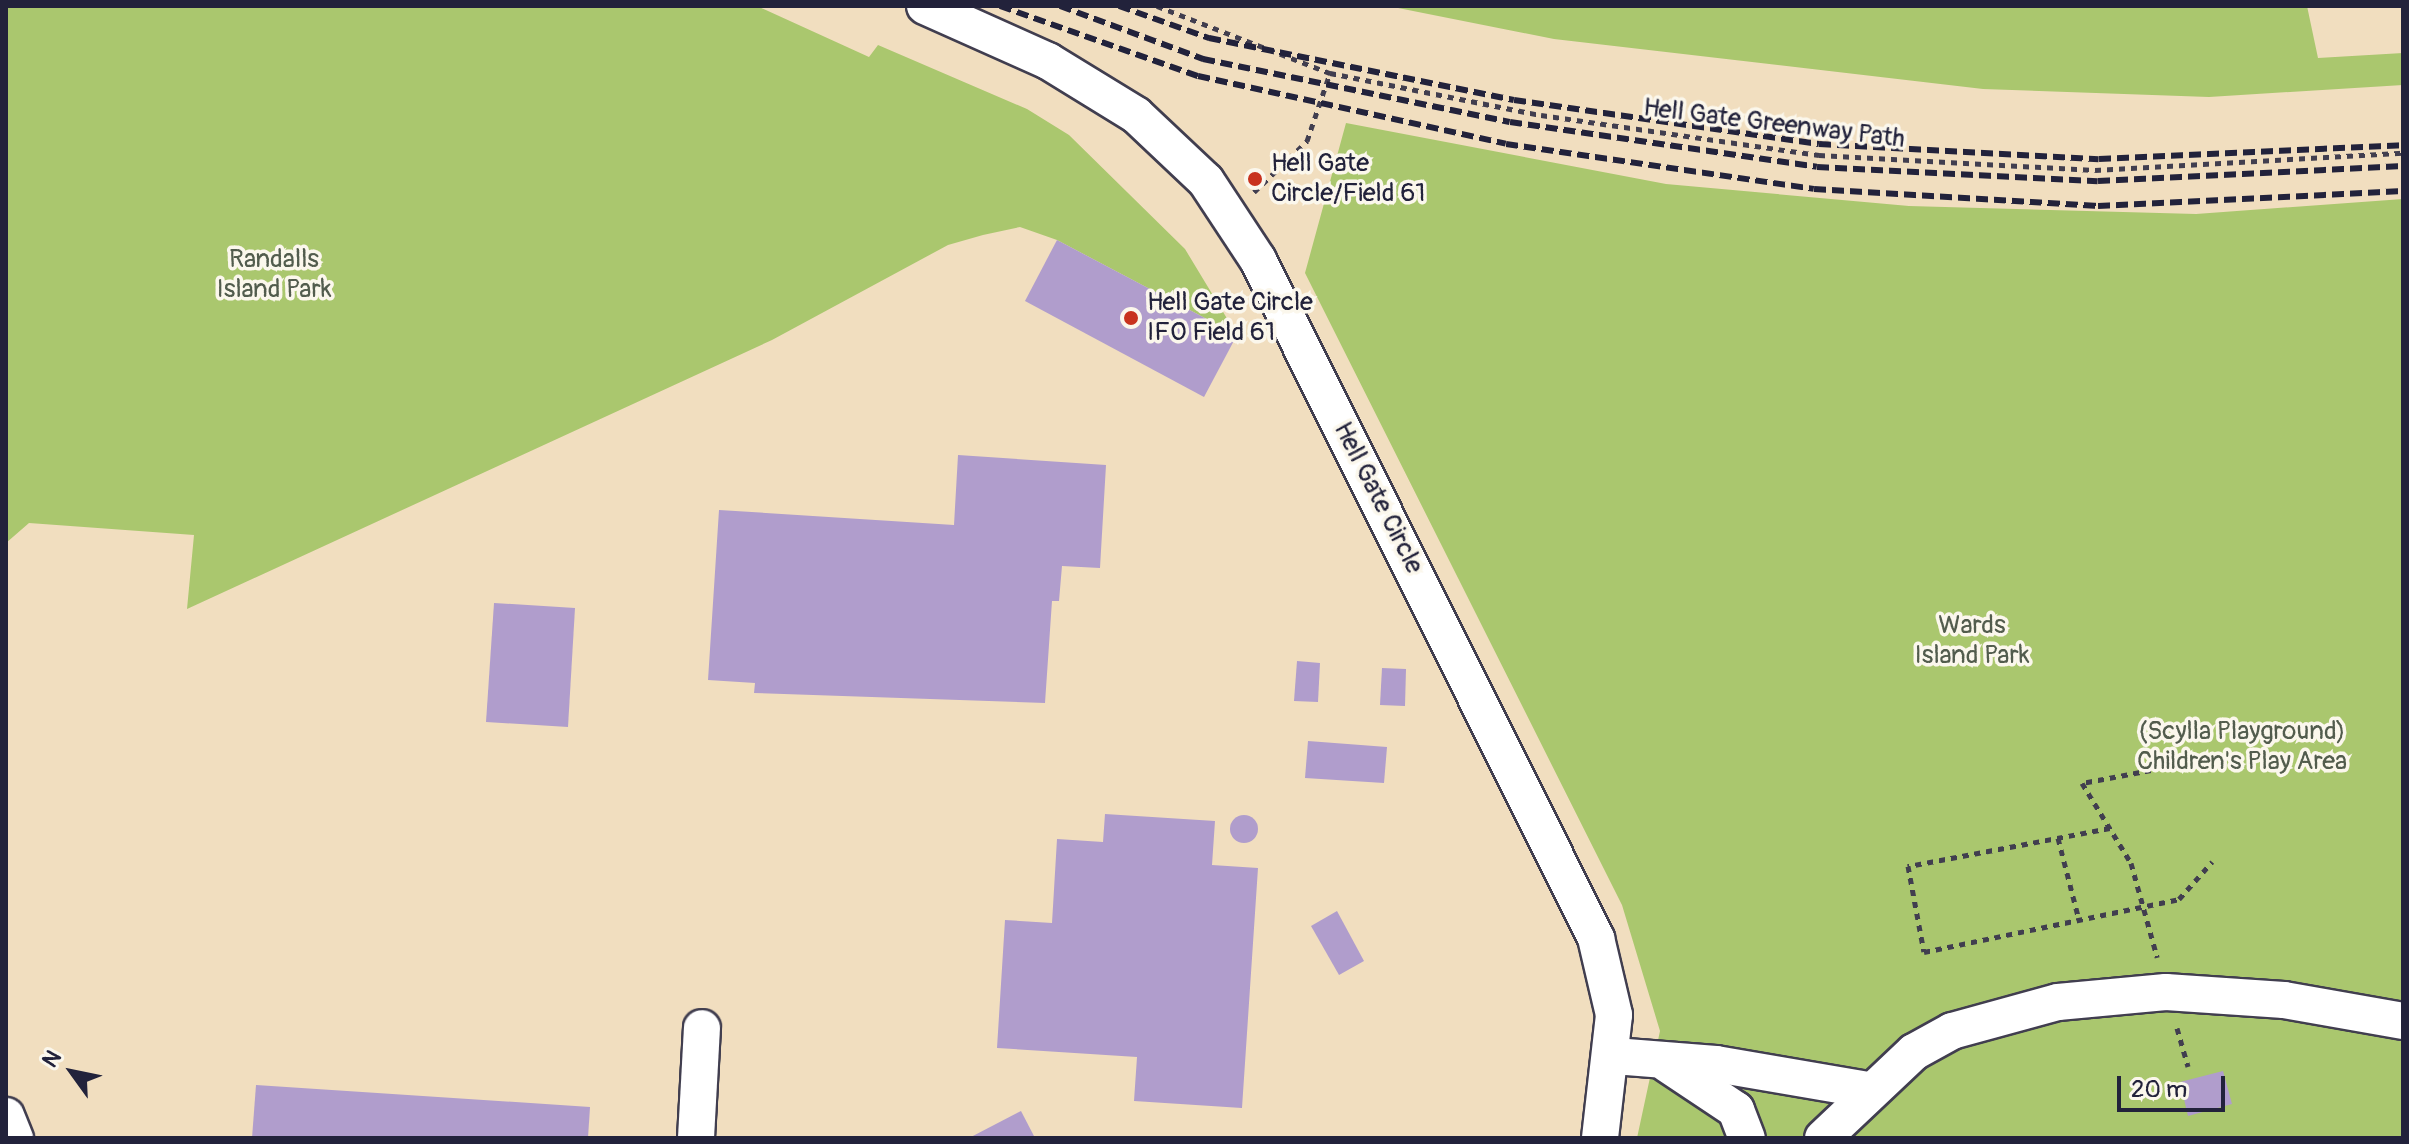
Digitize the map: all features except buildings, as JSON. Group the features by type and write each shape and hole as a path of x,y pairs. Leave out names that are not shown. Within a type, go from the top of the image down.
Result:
{"street":[{"name":"Hell Gate Circle","path":"925,6 1048,61 1136,115 1206,181 1228,214 1289,319 1579,899 1609,976 1614,1056 1600,1138"},
{"path":"1823,1138 1868,1090 1914,1052 2001,1014 2166,992 2284,1000 2403,1021"},
{"path":"696,1138 702,1028"},
{"path":"1614,1056 1665,1063 1716,1064 1868,1090"},
{"path":"1665,1063 1736,1110 1747,1138"},
{"path":"6,1116 15,1138"}],"path":[{"name":"Hell Gate Greenway Path","path":"1157,6 1330,73 1541,115 1819,155 2095,170 2403,153"},
{"path":"1228,214 1300,151 1317,123 1330,73"},
{"path":"2151,770 2082,783 2131,863 2166,992"},
{"path":"2110,828 1908,866 1924,952 2179,899 2212,862"},
{"path":"2058,838 2079,920"}],"green space":[{"name":"Randalls Island Park","path":"6,6 757,6 869,57 878,45 1027,109 1069,135 1185,249 1237,335 1057,240 1020,227 983,235 948,245 772,340 187,609 194,535 29,523 6,543"},
{"path":"1388,6 2307,6 2318,58 2403,53 2403,85 2209,97 1983,89 1554,39"},
{"name":"Wards Island Park","path":"1346,123 1666,184 1909,206 2196,214 2403,199 2403,1138 1637,1138 1660,1031 1622,905 1305,273"}],"railway":[{"path":"1000,6 1198,76 1506,144 1814,189 2098,206 2403,191"},
{"path":"1060,6 1203,59 1510,122 1817,167 2098,181 2403,166"},
{"path":"1119,6 1209,38 1514,100 1819,144 2099,159 2403,145"}],"place":[{"name":"Hell Gate Circle/Field 61","path":"1255,179"},
{"name":"Hell Gate Circle IFO Field 61","path":"1131,318"}],"park label":[{"name":"(Scylla Playground) Children's Play Area","path":"2242,747"}]}
